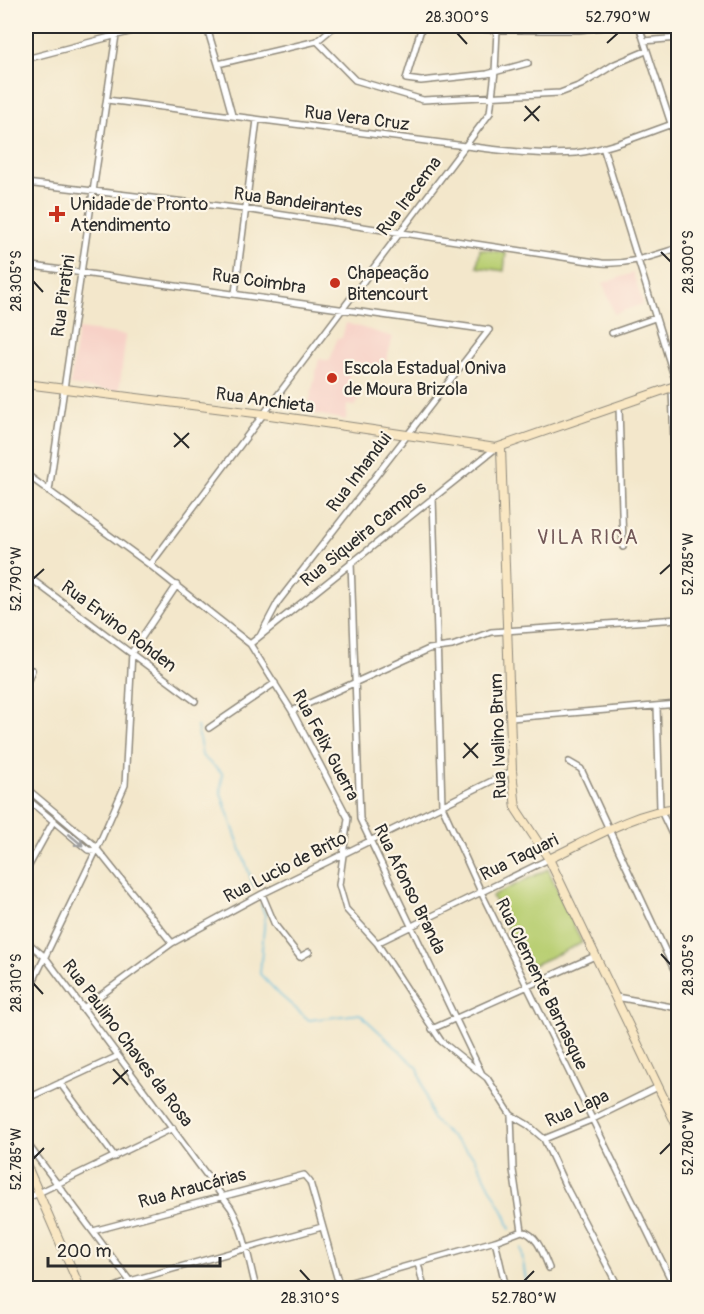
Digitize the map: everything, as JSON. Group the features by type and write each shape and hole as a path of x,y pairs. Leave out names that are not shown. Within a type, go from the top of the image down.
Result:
{"street":[{"path":"26,59 152,26"},
{"path":"204,26 207,28 219,64 232,115"},
{"path":"219,64 317,41 335,26"},
{"path":"422,26 405,79 438,79 495,72 528,63"},
{"path":"438,26 497,30 610,26"},
{"path":"639,26 646,51 675,123 678,145"},
{"name":"Rua Iracema","path":"150,565 490,113 497,30"},
{"name":"Rua Piratini","path":"49,491 116,35"},
{"path":"644,41 678,38"},
{"path":"317,41 355,80 423,100 561,93 581,85 615,64 646,51"},
{"name":"Rua Vera Cruz","path":"107,100 519,151 576,153 603,147 675,123"},
{"path":"235,293 256,120"},
{"path":"603,147 676,386 678,563"},
{"name":"Rua Bandeirantes","path":"26,183 244,210 602,263 620,264 637,261 678,248"},
{"name":"Rua Coimbra","path":"26,265 489,330"},
{"path":"612,333 655,318"},
{"name":"Rua Inhandui","path":"260,636 278,602 489,330"},
{"name":"Rua Anchieta","path":"26,384 263,414 499,448"},
{"name":"Rua Siqueira Campos","path":"250,644 433,497 499,448 676,386"},
{"path":"619,406 623,547"},
{"name":"Rua Ivalino Brum","path":"499,448 509,631 512,771 516,809 549,859 658,1087 674,1110 678,1128"},
{"name":"Rua Felix Guerra","path":"26,474 177,585 250,644 292,711 348,818 339,885 346,909 377,943 432,1029 452,1051 492,1084 511,1115 513,1170 522,1231"},
{"name":"Rua Clemente Barnasque","path":"433,497 442,806 481,892 675,1288"},
{"name":"Rua Afonso Branda","path":"351,562 360,819 482,1074"},
{"name":"Rua Ervino Rohden","path":"26,575 195,701"},
{"path":"26,996 96,851 125,784 132,652 177,585"},
{"path":"292,711 429,649 452,646 491,633 678,619"},
{"path":"26,685 32,670"},
{"path":"208,728 275,683"},
{"path":"511,718 678,704"},
{"path":"657,706 660,809 678,847"},
{"path":"569,762 581,769 678,978"},
{"name":"Rua Lucio de Brito","path":"82,1009 172,943 262,894 512,771"},
{"path":"26,788 93,844 96,851 172,943"},
{"path":"26,798 88,850 96,851"},
{"name":"Rua Taquari","path":"377,943 608,831 660,809 678,808"},
{"path":"26,871 57,814"},
{"path":"262,894 275,925 300,957 309,952"},
{"name":"Rua Paulino Chaves da Rosa","path":"26,941 45,957 237,1218 256,1288"},
{"path":"432,1029 595,956"},
{"path":"616,997 678,1008"},
{"path":"26,1098 118,1056"},
{"path":"60,1083 115,1157"},
{"name":"Rua Lapa","path":"511,1115 528,1125 544,1139 658,1087"},
{"path":"26,1199 173,1128"},
{"path":"544,1139 619,1288"},
{"path":"26,1142 135,1288"},
{"path":"26,1164 80,1288"},
{"name":"Rua Araucárias","path":"93,1231 300,1175 308,1177 322,1227"},
{"path":"113,1288 130,1281 322,1227 340,1287"},
{"path":"330,1288 495,1241 522,1231 536,1240 549,1268"},
{"path":"495,1241 507,1288"},
{"path":"418,1263 424,1288"}],"shaded area":[{"path":"633,273 643,304 614,314 603,283"},
{"name":"Escola Estadual Oniva de Moura Brizola","path":"346,323 393,337 384,368 351,362 348,387 363,392 355,406 347,405 346,420 307,412 319,359 330,361 337,338 342,338"},
{"path":"78,329 126,335 119,392 70,385"}],"green space":[{"path":"480,249 506,253 504,271 477,267"},
{"path":"548,869 582,943 527,968 492,896"}],"waterway":[{"path":"197,726 202,756 222,773 221,794 254,887"},
{"path":"261,904 265,915 260,974 309,1020 360,1014 418,1068 432,1119 475,1158 510,1229"},
{"path":"521,1248 527,1288"}],"place":[{"name":"Unidade de Pronto Atendimento","path":"57,214"},
{"name":"Chapeação Bitencourt","path":"335,283"},
{"name":"Escola Estadual Oniva de Moura Brizola","path":"332,378"}],"district":[{"name":"VILA RICA","path":"588,537"}]}
